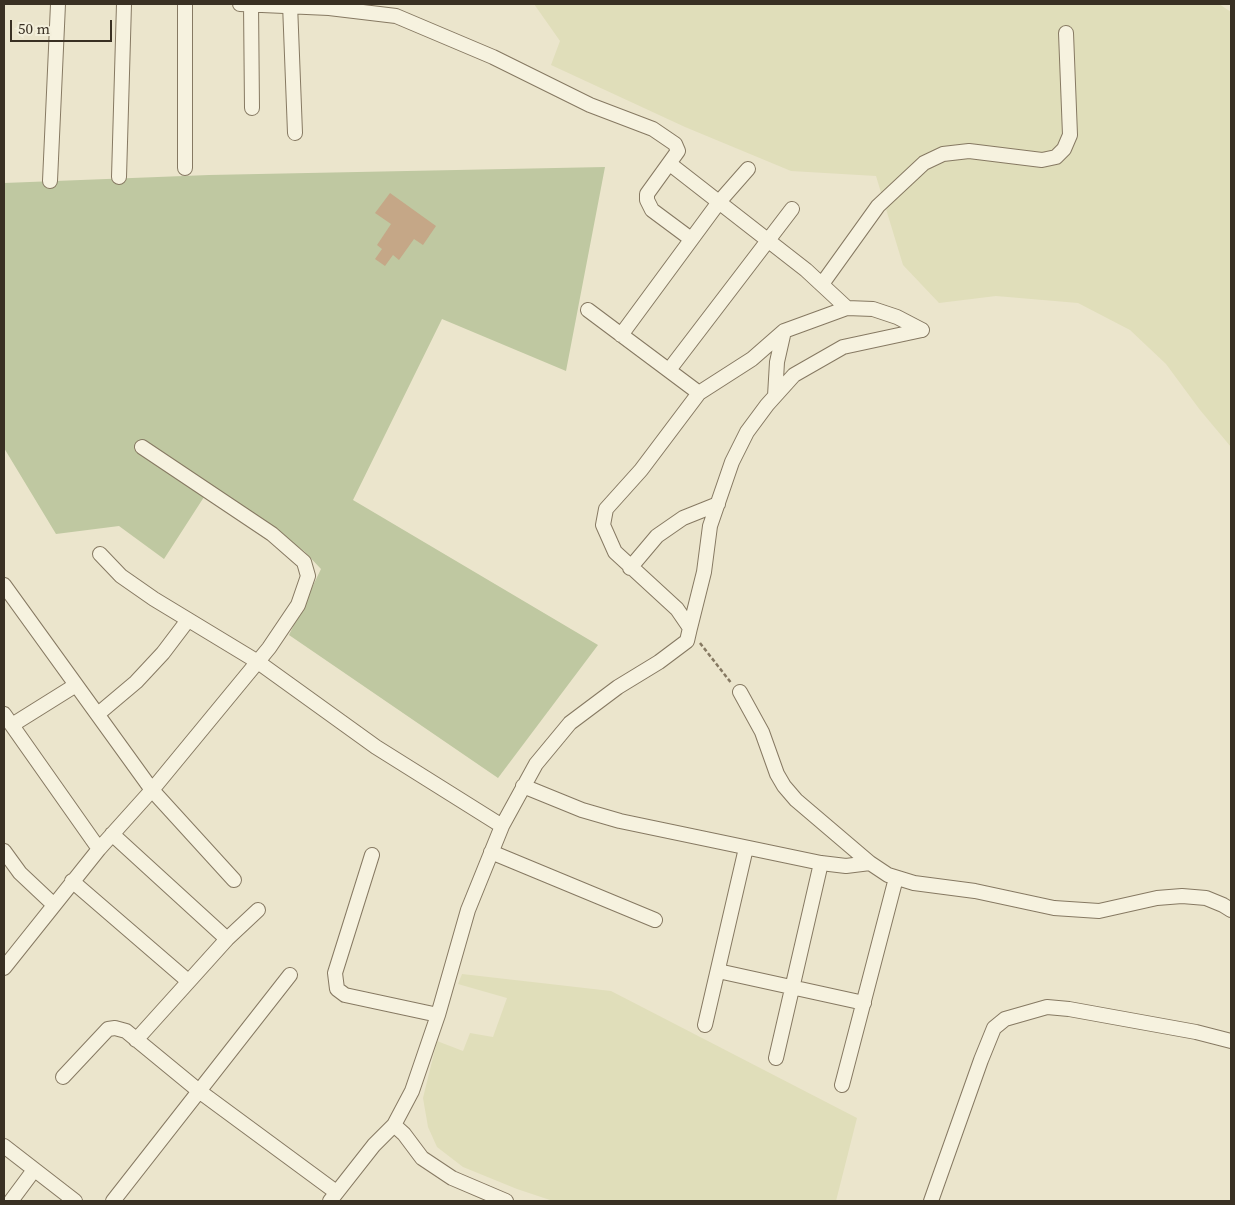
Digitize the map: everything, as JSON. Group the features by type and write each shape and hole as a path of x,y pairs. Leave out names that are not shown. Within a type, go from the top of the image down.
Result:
{"street":[{"path":"50,181 58,4"},
{"path":"119,177 124,4"},
{"path":"185,4 185,168"},
{"path":"240,4 290,5 396,16 493,57 590,105 653,129 675,144 678,151 647,194 647,200 652,210 691,239"},
{"path":"251,4 252,108"},
{"path":"290,5 296,133"},
{"path":"822,284 878,206 924,163 943,154 969,152 1042,160 1056,157 1064,149 1070,135 1066,33"},
{"path":"670,164 769,240 822,284 847,308"},
{"path":"621,335 719,202 748,169"},
{"path":"668,370 792,209"},
{"path":"63,1077 108,1029 115,1028 126,1031 333,1196 374,1144 394,1125 412,1091 438,1015 468,910 502,826 536,764 570,723 618,687 659,662 687,641 704,572 710,526 732,462 747,432 794,375 843,347 922,330 897,317 873,309 847,308 784,331 752,359 699,393 641,470 606,509 604,525 608,540 615,552 630,568 677,609 690,628"},
{"path":"588,310 699,393"},
{"path":"776,396 777,362 784,331"},
{"path":"4,968 98,849 152,790 258,662 298,605 308,576 304,562 272,534 142,447"},
{"path":"630,568 657,536 683,518 718,504"},
{"path":"100,554 121,576 188,620 258,662 376,747 502,826"},
{"path":"4,585 152,790 234,880"},
{"path":"98,714 136,682 163,653 188,620"},
{"path":"76,685 8,719 98,849"},
{"path":"740,692 762,732 777,774 784,786 796,800 870,864 888,875 1054,908 1100,911 1157,898 1182,896 1206,898 1231,910"},
{"path":"524,786 582,810 620,821 821,864 846,866 870,864"},
{"path":"112,834 227,939"},
{"path":"705,1025 746,848"},
{"path":"4,851 20,872 54,905"},
{"path":"491,852 655,920"},
{"path":"372,855 336,972 337,989 345,995 438,1015"},
{"path":"776,1058 794,988 821,864"},
{"path":"842,1085 896,878"},
{"path":"72,881 188,981"},
{"path":"136,1040 227,939 258,910"},
{"path":"718,971 864,1003"},
{"path":"113,1201 290,975"},
{"path":"930,1201 994,1028 1004,1019 1047,1007 1196,1032 1231,1041"},
{"path":"394,1125 404,1134 422,1158 444,1173 506,1201"},
{"path":"4,1146 75,1201"},
{"path":"11,1201 34,1170"}],"path":[{"path":"690,628 740,692"}],"shaded area":[{"path":"534,4 1219,4 1231,12 1231,447 1200,410 1166,364 1130,330 1078,303 996,296 939,303 903,265 876,176 791,171 685,127 551,65 560,41"},
{"path":"462,974 611,991 857,1118 836,1201 553,1201 463,1167 437,1147 428,1127 423,1098 437,1041 463,1051 470,1033 493,1037 507,998 458,984"}],"green space":[{"path":"605,167 566,371 442,319 353,500 598,645 498,778 289,635 321,569 304,551 141,439 134,449 204,497 164,559 119,526 56,534 4,448 4,183 209,175"}],"building":[{"path":"390,193 436,226 423,245 414,239 399,260 393,255 385,266 375,259 382,249 377,245 391,224 375,213"}]}
